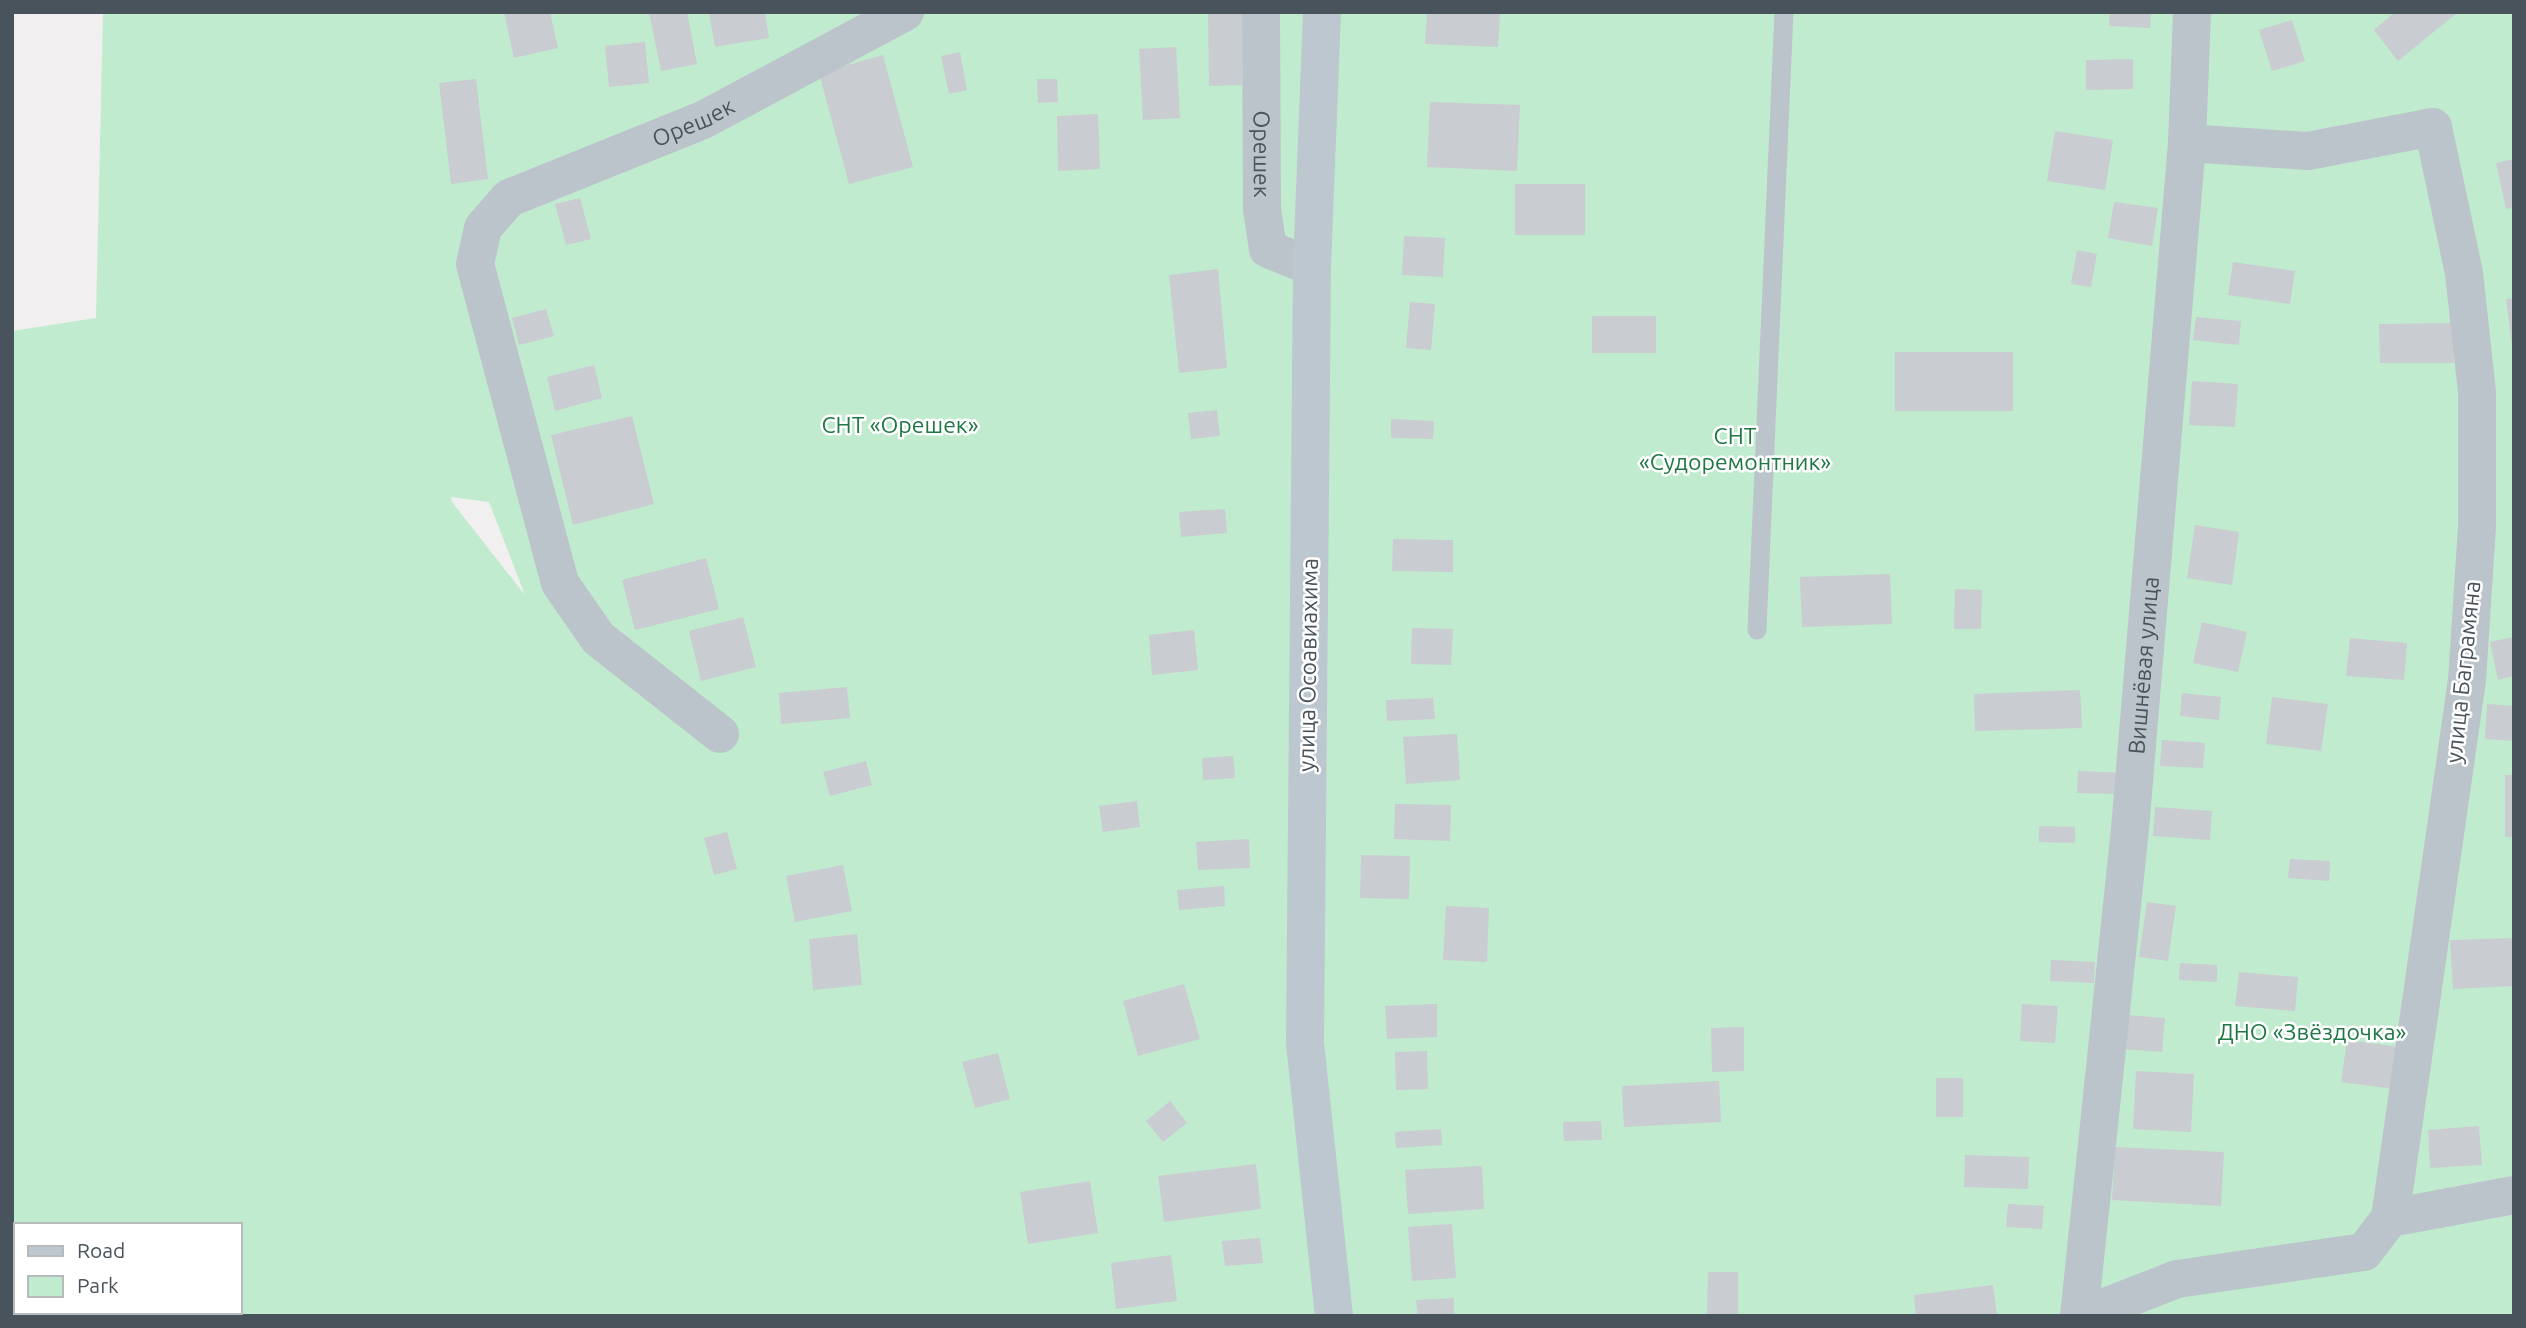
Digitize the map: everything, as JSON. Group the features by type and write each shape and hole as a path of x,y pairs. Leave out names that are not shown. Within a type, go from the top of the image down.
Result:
{"street":[{"name":"Орешек","path":"720,734 598,638 560,583 475,264 483,228 509,198 703,120 905,12"},
{"name":"Орешек","path":"1261,12 1262,209 1268,249 1312,267"},
{"name":"улица Осоавиахима","path":"1322,12 1312,267 1305,1043 1334,1316"},
{"name":"Вишнёвая улица","path":"2080,1316 2130,829 2186,143 2192,12"},
{"name":"улица Баграмяна","path":"2186,143 2308,150 2433,127 2464,273 2477,392 2477,527 2466,680 2390,1217"},
{"path":"2080,1316 2177,1279 2364,1252 2390,1217 2514,1195"}],"lane":[{"path":"1757,630 1784,12"}],"green space":[{"path":"103,12 2514,12 2514,1316 12,1316 12,331 96,318","holes":["451,497 489,502 525,595 452,502"]}],"building":[{"path":"504,12 550,12 558,48 514,58"},
{"path":"649,12 687,12 697,64 661,71"},
{"path":"709,12 765,12 769,38 715,47"},
{"path":"1208,12 1242,12 1242,85 1209,86"},
{"path":"1427,12 1500,12 1498,47 1425,44"},
{"path":"2110,12 2151,12 2150,28 2109,26"},
{"path":"2395,12 2458,12 2398,61 2374,30"},
{"path":"2292,20 2305,61 2272,71 2259,30"},
{"path":"645,42 649,83 609,87 605,46"},
{"path":"1176,47 1180,118 1143,120 1139,49"},
{"path":"960,52 967,90 949,94 941,56"},
{"path":"883,55 913,167 849,184 819,73"},
{"path":"2133,59 2133,89 2086,90 2086,60"},
{"path":"476,79 488,179 451,184 439,83"},
{"path":"1037,79 1057,79 1058,102 1038,103"},
{"path":"1430,102 1520,105 1517,171 1427,167"},
{"path":"1098,114 1100,169 1058,171 1057,116"},
{"path":"2055,131 2113,140 2105,190 2047,181"},
{"path":"2514,159 2514,207 2506,209 2496,163"},
{"path":"1515,184 1585,184 1585,235 1515,235"},
{"path":"580,198 591,239 566,245 555,204"},
{"path":"2114,202 2158,208 2152,246 2108,238"},
{"path":"1404,236 1445,238 1443,277 1402,275"},
{"path":"2077,250 2097,254 2091,287 2071,284"},
{"path":"2233,262 2295,271 2290,304 2228,295"},
{"path":"1218,269 1227,368 1179,373 1169,275"},
{"path":"2514,298 2514,345 2512,345 2506,299"},
{"path":"1410,302 1435,304 1431,350 1406,348"},
{"path":"546,309 554,336 519,345 512,318"},
{"path":"1592,316 1656,316 1656,353 1592,353"},
{"path":"2196,317 2241,321 2239,345 2193,340"},
{"path":"2454,323 2454,363 2380,363 2379,324"},
{"path":"1895,352 2013,352 2013,411 1895,411"},
{"path":"594,365 602,398 555,411 547,377"},
{"path":"2192,381 2238,384 2235,427 2189,425"},
{"path":"1217,410 1220,436 1191,439 1188,413"},
{"path":"632,416 654,504 573,525 551,435"},
{"path":"1391,419 1434,421 1433,439 1391,438"},
{"path":"1225,509 1227,533 1181,537 1179,512"},
{"path":"2195,525 2239,532 2232,585 2187,578"},
{"path":"1393,539 1453,540 1453,572 1392,571"},
{"path":"706,558 719,609 635,630 622,580"},
{"path":"1890,574 1892,624 1802,627 1800,577"},
{"path":"1955,589 1982,590 1981,629 1954,629"},
{"path":"743,617 756,667 701,681 689,631"},
{"path":"2202,622 2247,632 2238,672 2193,663"},
{"path":"1412,628 1453,629 1451,665 1411,664"},
{"path":"1194,630 1198,670 1152,675 1149,635"},
{"path":"2514,637 2514,676 2498,680 2490,642"},
{"path":"2350,638 2407,643 2404,680 2346,676"},
{"path":"847,687 850,718 781,724 779,693"},
{"path":"2080,690 2082,728 1975,731 1974,694"},
{"path":"2182,693 2221,697 2219,720 2180,716"},
{"path":"2272,697 2328,704 2321,751 2266,744"},
{"path":"1433,698 1435,719 1387,721 1386,700"},
{"path":"2487,704 2514,706 2514,741 2485,739"},
{"path":"1457,734 1460,780 1406,784 1403,737"},
{"path":"2162,740 2205,743 2203,768 2160,766"},
{"path":"1233,756 1235,778 1203,780 1202,758"},
{"path":"866,761 872,785 830,796 823,772"},
{"path":"2078,771 2124,773 2123,794 2077,793"},
{"path":"2505,775 2514,775 2514,837 2505,837"},
{"path":"1137,801 1140,827 1103,832 1099,806"},
{"path":"1395,804 1451,805 1450,841 1394,839"},
{"path":"2155,807 2212,811 2210,840 2153,836"},
{"path":"2039,826 2075,827 2075,843 2039,842"},
{"path":"727,832 737,869 714,875 704,838"},
{"path":"1249,839 1250,868 1198,870 1196,842"},
{"path":"1361,855 1410,856 1409,899 1360,898"},
{"path":"2290,859 2330,861 2329,881 2288,878"},
{"path":"843,865 852,911 795,922 786,876"},
{"path":"1224,886 1225,906 1179,910 1177,890"},
{"path":"2147,902 2176,906 2168,961 2139,957"},
{"path":"1446,906 1489,908 1487,962 1443,960"},
{"path":"857,934 862,985 813,990 809,939"},
{"path":"2514,938 2514,986 2453,989 2450,940"},
{"path":"2051,960 2095,962 2094,983 2050,981"},
{"path":"2180,963 2217,965 2217,982 2179,980"},
{"path":"2239,972 2298,977 2295,1011 2235,1006"},
{"path":"1184,984 1200,1039 1138,1056 1123,1001"},
{"path":"1437,1004 1437,1037 1387,1039 1385,1006"},
{"path":"2022,1004 2058,1006 2055,1043 2020,1041"},
{"path":"2126,1015 2165,1018 2162,1052 2123,1049"},
{"path":"1744,1027 1744,1071 1712,1072 1711,1028"},
{"path":"2347,1040 2399,1047 2393,1089 2341,1082"},
{"path":"1427,1051 1428,1089 1396,1090 1395,1052"},
{"path":"998,1053 1010,1099 975,1108 962,1062"},
{"path":"2136,1071 2194,1074 2191,1132 2133,1129"},
{"path":"1936,1078 1963,1078 1963,1117 1936,1117"},
{"path":"1719,1081 1721,1122 1624,1127 1622,1086"},
{"path":"1170,1101 1187,1123 1163,1142 1146,1121"},
{"path":"1601,1121 1602,1140 1564,1141 1563,1122"},
{"path":"2479,1126 2482,1165 2430,1168 2428,1130"},
{"path":"1441,1129 1442,1145 1396,1148 1395,1132"},
{"path":"2115,1147 2224,1152 2221,1206 2112,1200"},
{"path":"1965,1155 2029,1157 2028,1189 1964,1187"},
{"path":"1256,1164 1261,1209 1164,1222 1158,1176"},
{"path":"1482,1166 1484,1209 1408,1214 1405,1170"},
{"path":"1090,1181 1098,1233 1028,1244 1020,1192"},
{"path":"2008,1204 2044,1206 2042,1229 2006,1227"},
{"path":"1452,1224 1456,1278 1412,1281 1408,1227"},
{"path":"1260,1238 1263,1263 1225,1266 1222,1241"},
{"path":"1171,1255 1177,1301 1116,1309 1111,1263"},
{"path":"1708,1272 1738,1272 1738,1316 1707,1316"},
{"path":"1993,1285 1997,1315 1916,1316 1914,1295"},
{"path":"1454,1298 1454,1316 1418,1316 1416,1300"}],"park label":[{"name":"СНТ «Орешек»","path":"900,425"},
{"name":"СНТ «Судоремонтник»","path":"1735,449"},
{"name":"ДНО «Звёздочка»","path":"2312,1032"}]}
